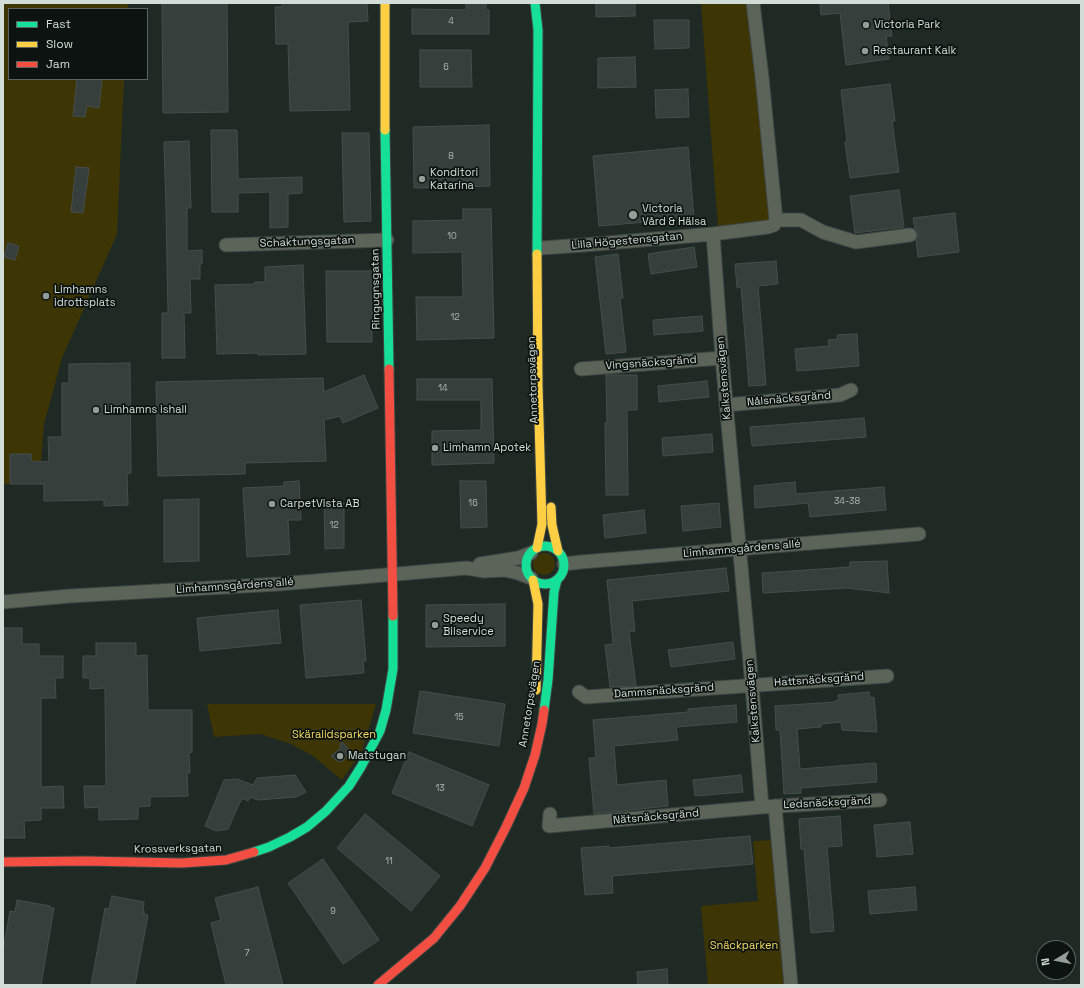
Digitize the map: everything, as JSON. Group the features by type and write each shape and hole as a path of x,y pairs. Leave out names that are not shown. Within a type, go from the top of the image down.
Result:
{"main road":[{"name":"Ringugnsgatan","path":"384,3 393,574"},
{"name":"Annetorpsvägen","path":"535,3 538,30 538,386 542,524 534,550 527,559 526,567 536,591 538,604 535,698"},
{"name":"Annetorpsvägen","path":"538,30 542,3"},
{"name":"Annetorpsvägen","path":"537,207 541,248 545,387 550,479"},
{"path":"551,501 552,525 558,551 564,564"},
{"path":"534,550 548,546 558,551"},
{"name":"Annetorpsvägen","path":"378,985 434,938 460,906 485,868 524,788 535,755 542,724 548,680 554,592 557,580 562,575 564,564"},
{"name":"Krossverksgatan","path":"3,862 85,861 182,863 226,860 269,847 307,827 326,811 345,791 361,767 380,731 386,710 393,669 393,574"},
{"path":"532,579 543,584 550,584 557,580"},
{"name":"Annetorpsvägen","path":"506,827 521,780 532,726"},
{"path":"391,985 400,978 434,938"}],"street":[{"path":"713,234 768,227 774,225 776,220 753,3"},
{"path":"776,220 801,220 823,232 856,242 910,235"},
{"name":"Lilla Högestensgatan","path":"541,248 584,246 713,234"},
{"name":"Kalkstensvägen","path":"713,234 722,358 762,807"},
{"name":"Schaktungsgatan","path":"226,245 387,240"},
{"name":"Vingsnäcksgränd","path":"581,369 722,358"},
{"name":"Nålsnäcksgränd","path":"726,404 840,395 851,390"},
{"name":"Limhamnsgårdens allé","path":"564,564 919,534"},
{"name":"Limhamnsgårdens allé","path":"3,602 70,596 279,584 467,568 482,563 518,558 534,550"},
{"name":"Limhamnsgårdens allé","path":"467,568 484,571 505,570 518,572 532,579"},
{"name":"Hattsnäcksgränd","path":"752,686 886,676"},
{"name":"Dammsnäcksgränd","path":"578,692 586,697 752,686"},
{"name":"Ledsnäcksgränd","path":"775,806 880,800"},
{"path":"775,806 791,985"},
{"name":"Nätsnäcksgränd","path":"550,814 549,826 775,806"}],"green space":[{"name":"Limhamns idrottsplats","path":"3,3 128,3 128,8 8,8 8,80 124,80 117,234 62,358 44,424 41,462 31,484 3,484"},
{"path":"701,3 749,3 771,217 768,222 718,227"},
{"path":"544,553 552,556 555,564 552,572 544,575 536,572 533,564 536,556"},
{"name":"Skäralidsparken","path":"207,704 376,704 362,751 342,780 313,756 291,744 260,734 214,737"},
{"name":"Snäckparken","path":"774,840 786,985 708,985 701,906 758,901 753,841"}],"building":[{"path":"162,3 227,3 228,112 163,113"},
{"path":"282,3 367,3 368,21 348,22 350,110 290,111 288,44 276,44 275,7 282,7"},
{"path":"466,3 486,3 486,10 489,10 489,34 412,34 412,9 466,10"},
{"path":"596,3 635,3 635,16 596,17"},
{"name":"Victoria Park","path":"820,3 888,3 892,36 886,36 889,59 846,65 840,13 821,15"},
{"path":"654,20 689,20 689,48 655,49"},
{"path":"420,50 471,50 472,87 420,87"},
{"path":"635,57 636,87 598,88 598,58"},
{"path":"77,80 102,80 99,108 87,106 85,117 73,116"},
{"path":"890,84 895,121 892,121 899,172 850,178 845,142 847,141 841,90"},
{"path":"688,89 689,117 656,118 655,90"},
{"path":"489,125 490,186 414,188 413,127"},
{"path":"211,130 237,130 238,179 302,177 302,193 288,194 288,227 270,228 270,192 238,193 238,212 212,212"},
{"path":"342,133 369,133 371,221 344,222"},
{"path":"189,141 191,208 187,208 187,251 202,250 202,264 200,264 200,279 190,279 191,313 184,313 185,358 162,358 162,313 168,313 164,142"},
{"path":"688,147 694,218 599,226 593,156"},
{"path":"76,167 89,168 83,213 71,212"},
{"path":"899,190 904,227 855,233 850,196"},
{"path":"463,209 491,209 494,338 417,340 416,297 463,297 462,252 413,253 413,221 463,220"},
{"path":"955,213 959,252 918,257 916,240 918,234 917,230 915,229 913,218"},
{"path":"8,243 19,246 15,260 4,257"},
{"path":"694,247 697,267 651,274 648,254"},
{"path":"618,254 623,298 620,298 626,352 606,354 595,257"},
{"path":"776,261 778,284 758,286 766,385 749,386 741,287 737,288 735,264"},
{"path":"303,265 306,354 217,354 215,285 255,284 255,282 265,282 265,267"},
{"path":"326,271 372,271 372,342 327,342"},
{"path":"702,316 703,331 654,335 653,320"},
{"path":"857,334 859,366 797,371 795,349 829,346 828,340 838,339 837,335"},
{"name":"Limhamns ishall","path":"130,363 131,473 127,474 128,505 104,506 104,500 44,501 44,484 10,484 10,454 31,454 31,461 49,462 48,437 62,437 62,383 69,383 69,364"},
{"path":"364,375 378,408 343,423 340,416 324,420 326,461 245,463 245,474 158,476 156,382 323,378 324,392"},
{"path":"606,375 637,375 637,410 627,410 628,495 606,495"},
{"path":"417,379 492,379 494,463 432,465 432,431 481,430 481,400 417,400"},
{"path":"707,381 709,397 659,402 658,386"},
{"path":"864,418 866,437 752,446 750,427"},
{"path":"712,434 713,452 663,456 662,438"},
{"name":"CarpetVista AB","path":"299,481 301,520 288,520 290,554 247,557 243,488 284,486 284,482"},
{"path":"460,481 486,481 487,527 461,528"},
{"path":"795,482 796,494 884,487 886,510 810,517 808,503 755,508 754,486"},
{"path":"199,499 199,561 164,562 164,500"},
{"path":"324,503 344,503 344,548 325,549"},
{"path":"719,503 721,527 683,531 681,506"},
{"path":"644,510 646,533 605,538 603,515"},
{"path":"887,561 889,593 848,588 763,593 762,573 850,567 850,562"},
{"path":"726,568 729,591 632,601 635,631 629,632 636,686 610,687 605,645 613,644 607,580"},
{"path":"361,600 366,661 363,661 364,673 306,678 300,605"},
{"path":"505,604 505,646 426,647 426,605"},
{"path":"278,610 281,643 200,651 197,618"},
{"path":"3,628 22,628 22,644 39,644 39,656 63,656 63,678 55,678 56,698 41,698 41,787 63,786 64,808 41,808 41,820 24,821 25,838 3,838"},
{"path":"733,642 735,659 671,667 668,650"},
{"path":"96,643 136,643 136,656 147,655 148,710 192,710 192,752 189,753 190,773 187,773 188,796 150,797 150,806 138,807 138,819 99,820 99,807 85,808 84,786 106,786 105,688 90,689 90,678 83,678 83,656 96,656"},
{"path":"420,691 505,704 499,746 413,733"},
{"path":"869,692 870,698 874,697 877,732 842,730 841,722 821,724 821,727 797,729 800,769 876,763 877,782 801,788 801,793 784,794 780,730 776,730 775,706 835,702 839,700 838,695"},
{"path":"736,705 737,722 676,727 678,740 614,746 617,785 666,780 668,806 594,814 589,758 596,758 593,720 688,712 688,709"},
{"path":"341,741 349,749 350,754 346,756 344,760 339,762 331,756 340,749"},
{"path":"409,752 489,785 472,826 392,793"},
{"path":"295,775 306,792 296,797 258,800 250,797 248,801 242,798 228,829 216,831 205,826 224,780 237,779 253,785 257,778"},
{"path":"741,775 743,792 695,796 693,780"},
{"path":"365,814 440,876 411,911 337,848"},
{"path":"840,816 842,846 827,847 834,931 811,933 804,849 801,849 799,819"},
{"path":"910,822 913,854 877,857 874,825"},
{"path":"750,836 753,864 612,876 613,893 585,895 581,848 609,846 609,848"},
{"path":"323,859 379,940 343,964 288,883"},
{"path":"258,887 283,985 226,985 211,923 221,920 215,898"},
{"path":"915,887 917,910 870,914 868,891"},
{"path":"112,896 144,902 143,911 144,914 148,915 135,985 91,985 105,908 109,909"},
{"path":"17,900 54,908 41,985 3,985 3,951 10,911 15,912"},
{"path":"667,969 668,985 638,985 637,972"}],"traffic: fast":[{"path":"535,3 538,30 537,254"},
{"path":"385,130 389,369"},
{"path":"541,546 549,546 559,551 563,558 564,565 563,572 559,579 549,584 541,584 531,579 529,576 526,569 526,561 531,551 534,549 541,546"},
{"path":"544,710 548,680 554,592 557,580"},
{"path":"254,852 269,847 307,827 326,811 349,786 361,767 380,731 386,710 393,669 393,616"}],"traffic: slow":[{"path":"385,3 385,130"},
{"path":"537,254 538,386 542,524 537,548"},
{"path":"551,507 552,525 558,551"},
{"path":"533,580 538,604 536,690"}],"traffic: jam":[{"path":"389,369 393,616"},
{"path":"378,985 434,938 460,906 485,868 524,788 535,755 544,710"},
{"path":"3,862 85,861 182,863 226,860 254,852"}],"place":[{"name":"Victoria Park","path":"866,25"},
{"name":"Restaurant Kalk","path":"865,51"},
{"name":"Konditori Katarina","path":"422,179"},
{"name":"Victoria Vård & Hälsa","path":"633,215"},
{"name":"Limhamns idrottsplats","path":"46,296"},
{"name":"Limhamns ishall","path":"96,410"},
{"name":"Limhamn Apotek","path":"435,448"},
{"name":"CarpetVista AB","path":"272,504"},
{"name":"Speedy Bilservice","path":"435,625"},
{"name":"Matstugan","path":"340,756"}]}
